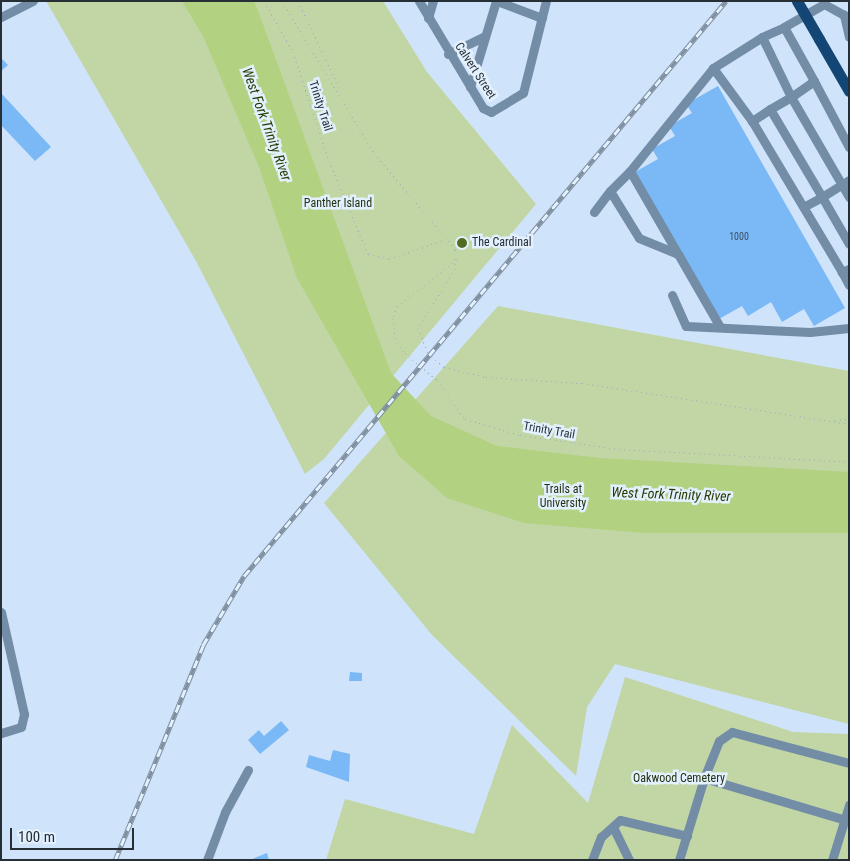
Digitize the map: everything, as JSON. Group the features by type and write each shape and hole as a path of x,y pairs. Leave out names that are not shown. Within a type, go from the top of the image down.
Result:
{"main road":[{"path":"798,1 849,91"}],"street":[{"path":"1,17 33,1"},
{"name":"Calvert Street","path":"419,1 448,54 482,108 492,112 520,97 546,1"},
{"path":"428,18 433,1"},
{"path":"470,87 496,1 542,18"},
{"path":"594,212 714,68 762,37 784,28 818,5 829,5 846,13 849,37"},
{"path":"784,28 849,147"},
{"path":"448,54 485,36"},
{"path":"762,37 791,97 845,182 849,197"},
{"path":"714,68 752,121 803,207 845,270 849,285"},
{"path":"752,121 814,81"},
{"path":"770,109 849,244"},
{"path":"630,171 720,327"},
{"path":"803,207 845,182"},
{"path":"610,192 639,238 678,254"},
{"path":"672,295 686,326 810,332 849,328"},
{"path":"1,612 23,722 17,729 1,733"},
{"path":"679,860 688,836 704,778 720,741 741,731 849,763"},
{"path":"207,860 225,812 248,770"},
{"path":"704,778 846,820"},
{"path":"832,860 846,820 849,804"},
{"path":"592,860 601,837 620,820 688,836"},
{"path":"613,827 629,860"}],"path":[{"name":"Trinity Trail","path":"264,1 293,52 328,161 368,254 389,259 446,239"},
{"name":"Trinity Trail","path":"282,1 341,92"},
{"name":"Trinity Trail","path":"298,1 341,92 374,153 446,239 457,260 396,306 393,318 395,338 405,353 437,380 465,419 520,435 619,449 849,462"},
{"path":"457,260 449,280 418,328 428,353 444,367 486,377 582,383 849,424"},
{"path":"831,420 849,419"}],"green space":[{"name":"Panther Island","path":"46,1 383,1 427,72 536,204 324,459 305,474 196,261"},
{"name":"Trails at University","path":"498,306 849,371 849,724 615,664 587,707 576,776 432,635 324,503"},
{"name":"Oakwood Cemetery","path":"625,677 793,732 849,734 849,860 326,860 345,799 474,834 512,725 588,803"}],"water":[{"name":"West Fork Trinity River","path":"182,1 253,1 391,373 431,416 497,446 600,458 849,472 849,533 645,533 524,523 447,498 399,456 297,278 259,167 203,36"}],"building":[{"path":"1,58 8,65 1,71"},
{"path":"718,86 845,308 814,326 804,309 782,322 771,302 748,316 742,306 719,319 635,172 658,159 652,149 675,136 669,126 692,113 686,104"},
{"path":"1,93 51,147 35,161 1,125"},
{"path":"350,672 362,673 362,681 349,681"},
{"path":"281,721 289,730 260,754 248,740 259,730 264,736"},
{"path":"333,750 350,754 349,782 306,767 309,755 330,761"},
{"path":"267,853 269,860 250,860"}],"railway":[{"path":"115,860 203,645 244,576 726,1"}],"place":[{"name":"The Cardinal","path":"462,243"}]}
